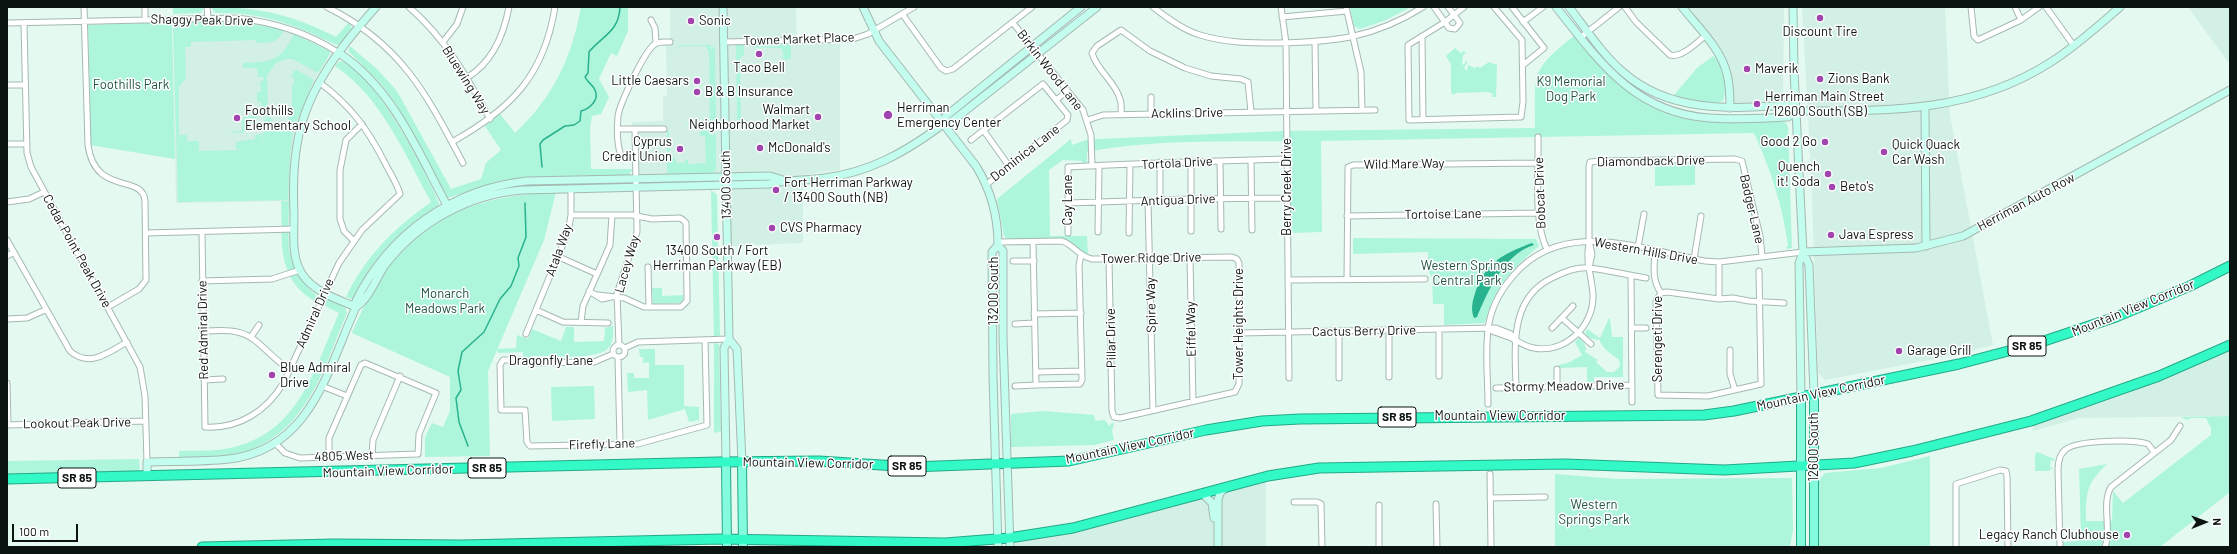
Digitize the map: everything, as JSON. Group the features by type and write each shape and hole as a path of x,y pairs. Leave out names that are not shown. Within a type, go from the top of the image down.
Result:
{"highway":[{"name":"Mountain View Corridor","path":"7,479 726,462 819,461 912,467 1007,464 1084,459 1206,430 1262,421 1334,418 1704,415 1734,411 1960,364 2062,336 2148,304 2230,266"},
{"path":"202,547 334,544 998,543 1010,542 1101,522 1226,487 1292,471 1338,467 1564,464 1695,470 1813,466 1882,458 2030,421 2153,379 2230,345"}],"main road":[{"name":"12600 South","path":"1814,394 1814,547"},
{"name":"12600 South","path":"1801,547 1802,397"},
{"name":"13400 South","path":"726,462 727,543"},
{"name":"13400 South","path":"742,462 744,543"}],"street":[{"path":"84,7 88,145 90,156 96,168 108,179 137,187 143,192 146,233 146,280 139,289 108,307"},
{"path":"145,7 146,20"},
{"path":"207,7 208,18"},
{"path":"327,7 360,26 387,47 408,70 426,95 463,163"},
{"path":"356,307 323,292 310,284 300,270 295,255 294,172 297,143 307,107 319,82 339,53 376,7"},
{"name":"Bluewing Way","path":"409,7 443,42 468,78 490,119"},
{"path":"443,42 457,24 464,7"},
{"path":"468,78 479,70 495,48 503,30 509,7"},
{"path":"452,142 490,119 514,98 533,72 547,39 555,7"},
{"name":"13400 South","path":"723,7 729,340 724,348 726,462"},
{"path":"863,7 874,31 899,68 944,123 976,166 986,184 995,212 998,244"},
{"name":"Towne Market Place","path":"724,42 853,39 874,31 903,15 914,7"},
{"path":"903,15 941,68 946,71 953,69 1032,7"},
{"path":"944,123 946,116 1081,7"},
{"path":"448,208 476,200 524,190 636,183 726,181 770,176 783,180 832,177 871,167 896,156 944,123 951,122 1097,7"},
{"path":"1153,7 1179,25 1198,34 1214,39 1246,43 1315,42 1353,38 1393,24 1423,7"},
{"name":"Berry Creek Drive","path":"1280,7 1286,43 1289,378"},
{"path":"1434,7 1449,28 1458,28 1460,23 1448,7"},
{"path":"1464,7 1445,22 1408,45 1409,120 1521,117 1524,102 1522,40 1494,7"},
{"path":"1512,7 1544,48 1523,65"},
{"path":"1523,22 1543,7"},
{"path":"1556,7 1580,38 1616,79 1639,96 1663,108 1708,118 1788,117 1797,111 1873,111 1925,107 1974,98 2001,88 2030,74 2074,46 2120,7"},
{"path":"1569,7 1602,51 1623,73 1643,87 1673,100 1703,107 1730,108 1788,105 1797,111"},
{"path":"1580,38 1619,7"},
{"path":"1625,7 1636,22 1670,55 1675,56 1684,52 1705,36"},
{"path":"1682,7 1718,53 1727,72 1730,108"},
{"name":"12600 South","path":"1793,7 1803,252 1799,263 1802,397"},
{"path":"1971,7 1974,36 1976,39 1981,39 2021,20 2039,7"},
{"path":"2015,7 2021,20"},
{"path":"2046,7 2074,46"},
{"path":"1282,17 1347,9 1362,72 1362,110"},
{"name":"Shaggy Peak Drive","path":"7,23 237,18 276,24 305,34 339,53 361,70 387,99 406,129 448,208"},
{"path":"651,20 655,28 656,43"},
{"name":"Cedar Point Peak Drive","path":"24,22 27,144 30,167 127,342 142,376 146,421 147,476"},
{"name":"Birkin Wood Lane","path":"1012,23 1038,52 1083,110 1088,120 1091,135 1092,166"},
{"path":"1122,115 1120,99 1111,81 1094,61 1092,53 1097,46 1121,30 1150,51 1184,68 1211,76 1241,79 1248,82 1251,112"},
{"path":"1422,36 1423,120"},
{"path":"620,153 618,115 646,51 656,43 670,42"},
{"path":"1315,42 1316,111"},
{"path":"319,82 342,100 362,124 346,140 340,170 340,219 344,231 354,241"},
{"name":"Dominica Lane","path":"984,131 1043,84 1068,115 1067,119 986,184"},
{"path":"7,86 25,85"},
{"name":"Herriman Auto Row","path":"1803,252 1905,249 1926,246 1964,236 2230,90"},
{"path":"1056,100 1068,91"},
{"path":"1151,97 1151,114"},
{"path":"1925,107 1926,246"},
{"name":"Acklins Drive","path":"1088,120 1103,115 1375,110"},
{"name":"Admiral Drive","path":"205,428 230,425 256,413 274,396 290,370 323,292 338,263 354,241 400,194 375,144 362,124"},
{"path":"618,129 664,129"},
{"name":"Lacey Way","path":"619,345 617,298 621,280 635,244 637,215 635,130"},
{"path":"971,140 984,131 1009,166"},
{"name":"Bobcat Drive","path":"1538,137 1540,230 1546,249"},
{"path":"7,144 27,144"},
{"name":"Tortola Drive","path":"1068,167 1130,165 1160,162 1287,159"},
{"path":"1251,160 1252,230"},
{"path":"1191,161 1191,231"},
{"path":"1220,161 1221,230"},
{"name":"Diamondback Drive","path":"1589,241 1590,162 1742,161"},
{"name":"Badger Lane","path":"1742,161 1760,236 1762,256"},
{"path":"1160,162 1160,200"},
{"name":"Wild Mare Way","path":"1347,280 1348,166 1538,163"},
{"path":"1129,233 1130,165"},
{"path":"1098,232 1099,166"},
{"name":"Cay Lane","path":"1068,167 1068,233"},
{"path":"147,462 228,459 248,455 275,443 297,426 305,417 322,386 363,287 385,254 416,225 448,208 495,187 527,181 555,180 636,183"},
{"name":"Atala Way","path":"526,334 568,232 571,215 571,188"},
{"path":"7,202 29,199 44,192"},
{"name":"Antigua Drive","path":"1068,203 1190,199 1288,198"},
{"name":"Spire Way","path":"1148,201 1153,410"},
{"name":"Tortoise Lane","path":"1347,216 1539,213"},
{"path":"1638,247 1644,214"},
{"path":"571,215 637,215 652,219 680,218 686,223 687,295 682,307 638,306 624,298 598,295 589,291"},
{"path":"581,322 583,306 610,245 612,215"},
{"path":"1694,259 1701,216"},
{"path":"146,233 294,229"},
{"name":"Red Admiral Drive","path":"202,232 205,428"},
{"path":"7,240 70,352 82,359 95,359 127,342"},
{"name":"Tower Ridge Drive","path":"998,244 1062,241 1069,244 1081,255 1092,259 1232,257 1237,259"},
{"path":"1488,329 1522,345 1544,349 1556,347 1579,333 1589,317 1592,306 1589,268 1592,254 1589,241"},
{"name":"Western Hills Drive","path":"1488,404 1488,329 1494,306 1504,286 1524,262 1546,249 1575,242 1589,241 1638,247 1655,252 1719,262 1803,252"},
{"path":"1033,242 1036,385"},
{"name":"13200 South","path":"998,543 995,464 992,252 998,244 1003,251 1003,301 1010,542"},
{"path":"7,256 14,252"},
{"name":"Serengeti Drive","path":"1655,252 1653,278 1654,284 1661,293 1656,301 1658,395 1708,396 1761,384 1759,340 1760,302"},
{"name":"12600 South","path":"1803,252 1809,264 1814,394"},
{"path":"1015,386 1080,384 1082,371 1079,265 1081,255"},
{"path":"559,257 596,274"},
{"name":"Eiffel Way","path":"1190,258 1192,402"},
{"name":"Pillar Drive","path":"1109,259 1112,411 1114,417 1120,418 1153,410"},
{"name":"Tower Heights Drive","path":"1192,402 1235,392 1240,384 1239,263 1237,259"},
{"path":"1013,261 1034,261"},
{"path":"1719,262 1719,299"},
{"path":"648,266 649,307"},
{"path":"1516,387 1514,340 1520,312 1536,288 1559,274 1589,268 1646,278"},
{"path":"202,281 272,279 300,270"},
{"path":"1759,271 1760,302"},
{"name":"Stormy Meadow Drive","path":"1631,276 1632,402"},
{"path":"1288,280 1424,279"},
{"path":"1661,293 1667,292 1719,299 1733,298 1760,302 1784,303"},
{"path":"993,301 1003,301"},
{"path":"1552,328 1573,306"},
{"path":"7,319 27,318 46,310"},
{"path":"536,310 563,322 608,323"},
{"path":"1034,314 1081,313"},
{"path":"1562,318 1591,344"},
{"path":"1015,324 1034,323"},
{"path":"251,337 259,325"},
{"path":"1631,328 1646,328"},
{"name":"Cactus Berry Drive","path":"1239,333 1488,329"},
{"path":"1439,330 1440,376"},
{"path":"203,332 235,331 251,337 273,358 290,370"},
{"path":"1389,331 1389,377"},
{"path":"1339,332 1339,378"},
{"path":"625,348 638,342 729,340"},
{"name":"13400 South","path":"729,340 737,349 742,462"},
{"name":"Firefly Lane","path":"530,446 638,444 707,425 705,341"},
{"path":"618,358 613,354 613,348 619,345 625,348"},
{"path":"618,358 624,355 625,348"},
{"path":"1730,350 1730,374 1735,390"},
{"name":"Dragonfly Lane","path":"530,446 527,442 525,410 501,410 500,365 503,360 521,360 529,363 594,362 613,354"},
{"path":"618,358 620,444"},
{"path":"329,456 329,438 362,365 366,363 400,376 373,440 372,455"},
{"path":"1557,369 1557,386"},
{"path":"1036,372 1082,371"},
{"name":"4805 West","path":"275,443 291,457 418,454 419,434 436,393 400,376"},
{"path":"204,380 223,379"},
{"path":"7,383 8,425"},
{"name":"Stormy Meadow Drive","path":"1496,388 1631,385"},
{"path":"322,386 347,396"},
{"path":"1153,410 1192,402"},
{"name":"Lookout Peak Drive","path":"8,425 146,421"},
{"path":"2105,547 2108,533 2109,490 2154,452 2171,440 2180,426"},
{"path":"2060,547 2058,463 2063,451 2070,446 2086,443 2139,442 2148,444 2154,452"},
{"path":"1956,547 1956,484 2000,470 2006,471 2008,547"},
{"path":"1490,474 1491,547"},
{"path":"1216,547 1218,500 1220,493 1226,487"},
{"path":"1203,494 1209,500 1213,509 1216,547"},
{"path":"1490,498 1545,498"},
{"path":"1294,502 1316,502 1321,504 1322,547"},
{"path":"1436,504 1436,547"},
{"path":"1379,505 1380,547"}],"shaded area":[{"path":"670,7 796,7 797,42 840,41 840,170 803,175 803,243 731,246 731,181 641,184 632,169 632,122 663,121 663,97 667,96 666,45 670,45"},
{"path":"1682,7 1784,7 1783,102 1734,105 1730,74"},
{"path":"1802,7 1945,7 1950,115 1993,345 1950,356 1825,380 1818,373 1811,170"},
{"path":"2188,7 2230,7 2230,60 2228,62"},
{"name":"Foothills Elementary School","path":"173,22 238,22 262,24 290,32 314,42 331,53 318,74 304,102 294,134 290,161 289,201 176,203"},
{"path":"1532,243 1534,245 1514,256 1498,275 1486,296 1477,317 1474,318 1472,310 1473,299 1488,268 1503,256"},
{"path":"2230,351 2230,416 2079,418 2033,431 2033,425 2121,396"},
{"path":"1266,480 1266,547 1014,547 1016,543 1022,540 1060,535 1121,521"},
{"path":"756,544 894,547 751,547"}],"green space":[{"path":"173,7 204,7 201,13 173,14"},
{"path":"211,7 228,7 275,14 305,23 336,37 349,22 352,28 340,44 336,45 292,25 263,17 232,13 215,13"},
{"path":"581,7 628,7 628,31 617,56 611,53 599,79 609,97 601,114 592,116 590,128 591,169 633,169 628,176 528,178 501,181 448,198 396,104 381,84 348,51 350,46 377,69 397,91 451,189 481,179 486,163 501,150 485,126 500,114 515,133 540,106 559,76 566,60"},
{"path":"1350,7 1411,7 1386,20 1360,29 1354,26"},
{"name":"Foothills Park","path":"172,22 175,159 90,145 88,25"},
{"path":"173,23 242,24 284,30 279,38 270,42 257,43 256,40 191,42 191,47 185,47 186,78 179,87 179,135 187,135 187,141 199,141 199,151 243,150 236,149 236,142 255,139 255,135 262,134 263,145 263,122 269,115 275,125 284,130 293,132 290,155 288,200 178,202"},
{"path":"294,34 329,51 330,54 318,73 293,59 285,59 275,64 267,76 268,113 263,119 261,102 257,102 257,92 263,92 261,91 260,81 263,81 264,77 258,77 257,68 243,68 243,63 268,61 280,55"},
{"name":"K9 Memorial Dog Park","path":"1574,36 1603,69 1618,83 1634,96 1651,106 1691,119 1714,122 1781,121 1786,123 1788,127 1792,248 1787,249 1786,247 1788,246 1786,231 1779,202 1754,133 1321,141 1322,232 1290,233 1291,141 1163,143 1112,148 1087,152 1087,162 1085,164 1082,164 1082,161 1063,160 1049,170 1050,236 1087,236 1088,256 1066,239 1009,240 1004,236 997,199 1071,139 1072,145 1086,140 1097,139 1283,131 1535,128 1535,96 1538,75 1549,58"},
{"path":"791,43 791,59 783,60 783,51 780,48 752,47 750,45"},
{"path":"736,44 744,44 744,56 740,57 741,122 737,123"},
{"path":"679,45 711,45 711,51 713,46 715,48 716,123 714,125 687,125 687,123 710,122 709,52 706,46 681,46 679,50"},
{"path":"1455,48 1461,53 1464,51 1466,53 1463,55 1462,64 1464,65 1466,61 1468,61 1464,68 1467,71 1468,65 1475,68 1478,66 1480,68 1489,62 1497,65 1496,97 1492,97 1493,94 1488,92 1456,93 1453,95 1451,92 1451,64 1446,56"},
{"path":"1713,56 1720,65 1724,77 1725,90 1723,101 1717,103 1705,103 1692,101 1674,95 1697,68"},
{"path":"340,61 352,67 366,80 381,100 411,147 439,203 438,206 401,235 390,246 371,270 355,297 351,299 346,297 371,256 405,222 431,202 401,146 379,110 352,79 335,66"},
{"path":"297,70 314,80 296,124 289,123 288,113 292,113 292,86 295,79 291,77 294,71"},
{"path":"257,105 259,115 242,133 231,133 242,131 242,121 246,116 257,116"},
{"path":"713,130 711,136 716,133 716,170 711,174 667,175 667,131 669,131 670,155 673,155 677,163 685,163 685,160 688,160 688,164 706,163 705,136 700,136 700,131"},
{"path":"1655,160 1695,160 1695,185 1655,186"},
{"path":"711,190 717,195 720,336 714,338"},
{"name":"Monarch Meadows Park","path":"556,192 544,240 488,371 490,456 425,457 425,437 432,423 443,427 450,411 450,377 352,333 368,299 386,270 407,246 429,227 455,213 484,202 518,195"},
{"path":"281,201 289,201 289,241 293,263 297,274 316,295 316,302 303,292 294,282 287,270 282,245"},
{"name":"Western Springs Central Park","path":"1353,238 1536,239 1539,246 1512,271 1505,280 1493,299 1485,323 1444,325 1444,304 1433,304 1432,277 1428,271 1428,252 1353,254"},
{"path":"652,288 662,288 662,296 683,295 683,301 679,303 653,304"},
{"path":"328,299 345,307 347,313 319,380 308,400 295,418 278,434 258,446 234,455 213,458 179,458 179,451 227,449 256,439 275,427 290,412 313,375 339,313 321,304 323,300"},
{"path":"1609,318 1612,337 1623,337 1623,377 1594,377 1594,382 1587,382 1587,367 1559,368 1559,365 1570,362 1582,355 1575,342 1579,338 1584,343 1586,349 1585,352 1598,360 1596,362 1607,372 1614,372 1620,366 1619,360 1606,349 1599,339 1597,340 1588,337 1585,333 1587,329 1600,338"},
{"path":"613,326 613,339 609,347 593,355 571,357 531,356 530,361 523,358 523,352 498,353 497,349 516,348 517,335 528,339 532,329 561,341 566,327 574,327 574,342 604,341 605,328"},
{"path":"714,343 719,344 721,431 714,433"},
{"path":"639,349 655,349 655,365 684,365 684,406 699,407 699,420 689,422 685,409 648,420 647,390 628,392 627,373 634,373 634,378 649,378 649,362 643,363 643,357 640,357"},
{"path":"594,386 595,419 552,421 551,387"},
{"path":"1043,411 1094,415 1095,421 1105,420 1109,426 1113,422 1114,424 1112,431 1114,440 1094,445 1011,447 1011,414"},
{"path":"2230,416 2230,492 2160,547 2063,547 2063,542 2075,541 2081,538 2079,469 2107,464 2091,483 2087,495 2086,521 2112,521 2113,491 2123,503 2211,435 2211,428 2206,418 2191,418 2187,420 2181,417"},
{"path":"2037,452 2055,459 2054,461 2051,460 2050,467 2054,469 2050,469 2050,471 2035,471 2035,455"},
{"path":"1930,456 1930,547 1819,547 1819,480 1825,473 1881,468"},
{"path":"139,459 140,473 7,476 7,461"},
{"name":"Western Springs Park","path":"1555,474 1618,479 1792,478 1793,530 1790,547 1555,547"}],"waterway":[{"path":"542,167 540,144 543,140 565,126 574,125 580,121 581,111 593,104 595,101 595,90 585,77 588,73 589,52 613,28 617,22 620,7"},
{"path":"468,446 459,422 456,398 461,390 458,371 462,352 484,332 500,299 511,286 519,266 518,258 526,237 525,203"}],"place":[{"name":"Discount Tire","path":"1820,18"},
{"name":"Sonic","path":"691,21"},
{"name":"Taco Bell","path":"759,54"},
{"name":"Maverik","path":"1747,69"},
{"name":"Zions Bank","path":"1820,79"},
{"name":"Little Caesars","path":"697,81"},
{"name":"B & B Insurance","path":"697,92"},
{"name":"Herriman Main Street / 12600 South (SB)","path":"1757,104"},
{"name":"Herriman Emergency Center","path":"888,115"},
{"name":"Walmart Neighborhood Market","path":"818,117"},
{"name":"Foothills Elementary School","path":"237,118"},
{"name":"Good 2 Go","path":"1825,142"},
{"name":"McDonald's","path":"760,148"},
{"name":"Cyprus Credit Union","path":"680,149"},
{"name":"Quick Quack Car Wash","path":"1884,152"},
{"name":"Quench it! Soda","path":"1828,174"},
{"name":"Beto's","path":"1832,187"},
{"name":"Fort Herriman Parkway / 13400 South (NB)","path":"776,190"},
{"name":"CVS Pharmacy","path":"772,228"},
{"name":"Java Espress","path":"1831,235"},
{"name":"13400 South / Fort Herriman Parkway (EB)","path":"717,237"},
{"name":"Garage Grill","path":"1899,351"},
{"name":"Blue Admiral Drive","path":"272,375"},
{"name":"Legacy Ranch Clubhouse","path":"2127,535"}]}
